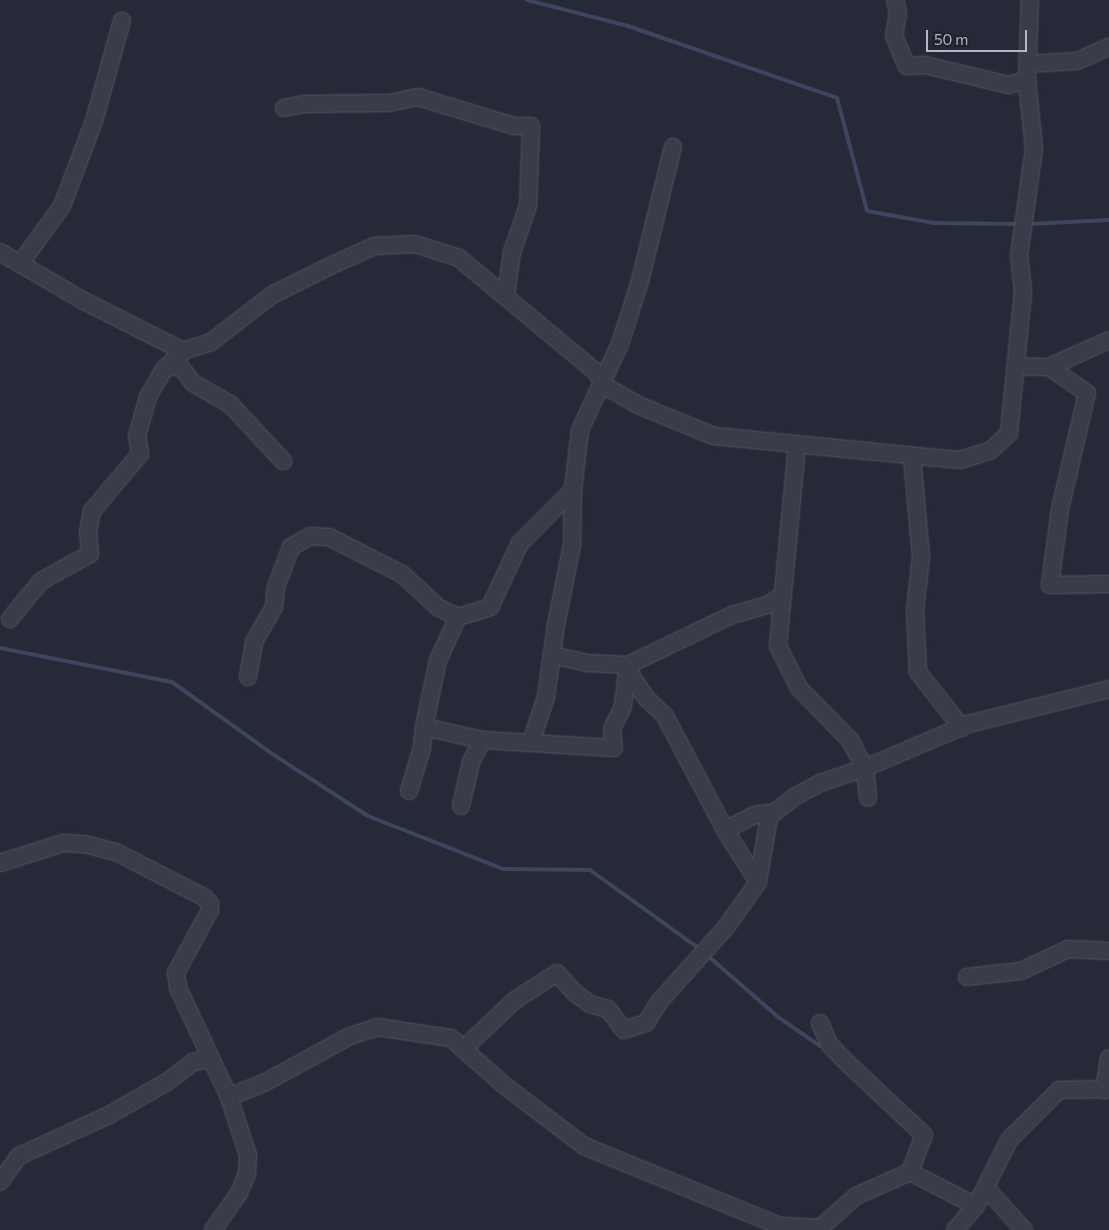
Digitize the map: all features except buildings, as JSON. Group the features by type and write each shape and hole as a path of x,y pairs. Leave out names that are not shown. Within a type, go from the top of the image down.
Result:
{"street":[{"path":"896,0 898,12 894,36 907,66 925,65 1009,85 1027,72 1077,61 1109,46"},
{"path":"10,619 41,581 90,554 88,532 92,512 140,454 136,436 148,397 164,369 183,351 211,342 272,295 374,246 415,244 459,258 506,295 597,373 603,385 638,405 714,436 960,460 990,451 1010,433 1023,292 1019,256 1034,148 1027,72 1030,0"},
{"path":"20,264 62,206 94,122 122,21"},
{"path":"284,108 304,104 389,103 418,97 514,126 530,126 528,206 512,252 506,295"},
{"path":"531,742 546,697 572,545 574,490 580,430 603,385 640,281 673,146"},
{"path":"0,252 82,300 183,351"},
{"path":"1016,366 1048,367 1109,340"},
{"path":"164,369 179,365 193,383 230,404 283,461"},
{"path":"1048,367 1087,393 1060,509 1050,585 1109,584"},
{"path":"797,445 778,646 799,688 850,740 865,768 868,798"},
{"path":"912,456 921,556 915,611 918,672 962,728"},
{"path":"248,677 254,642 274,606 276,587 291,547 310,536 329,537 402,574 438,608 458,617 490,607 520,543 574,490"},
{"path":"552,655 588,663 628,665 732,615 767,605 783,596"},
{"path":"409,791 422,748 424,727 438,660 458,617"},
{"path":"424,727 482,740 614,748 612,729 623,706 628,665"},
{"path":"628,665 630,674 646,698 665,716 725,830 758,882"},
{"path":"463,1049 515,1000 557,973 574,993 590,1004 608,1009 624,1030 646,1022 659,1002 727,926 758,882 769,817 794,797 820,783 865,768 962,728 1108,694"},
{"path":"461,806 471,762 482,740"},
{"path":"725,830 754,815 774,812"},
{"path":"0,863 63,843 85,844 118,853 205,898 210,904 210,910 176,973 178,988 210,1060 229,1097 248,1155 247,1174 239,1193 213,1230"},
{"path":"967,977 1021,971 1068,949 1109,951"},
{"path":"229,1097 264,1084 350,1036 377,1027 451,1038 505,1086 584,1146 780,1226 820,1228 856,1196 910,1172 924,1135 842,1058 829,1044 820,1023"},
{"path":"955,1230 976,1206 1009,1140 1059,1090 1107,1090 1109,1058"},
{"path":"0,1182 19,1156 109,1115 170,1080 193,1062 210,1060"},
{"path":"910,1172 976,1206"},
{"path":"986,1188 1024,1230"}],"waterway":[{"path":"527,0 628,26 837,98 867,211 934,223 1019,224"},
{"path":"1029,224 1109,220"},
{"path":"0,648 172,682 274,755 368,816 503,869 590,870 700,949"},
{"path":"707,955 778,1017 820,1046"}]}
